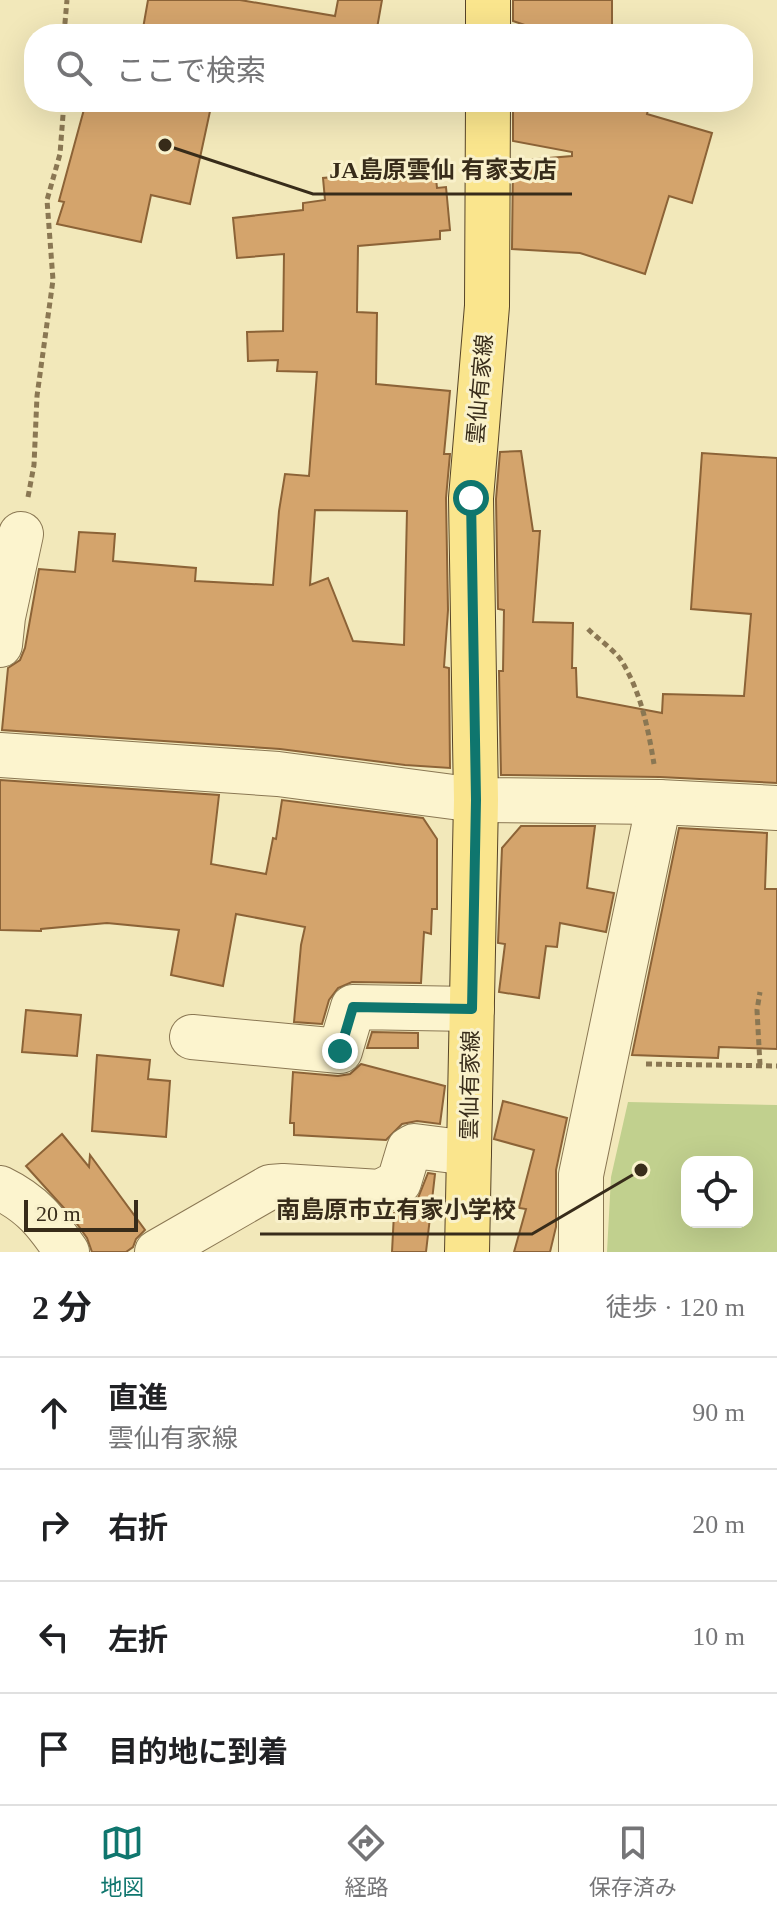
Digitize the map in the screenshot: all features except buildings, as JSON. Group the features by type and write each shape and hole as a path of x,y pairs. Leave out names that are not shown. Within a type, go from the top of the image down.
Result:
{"main road":[{"path":"488,0 488,24"},
{"name":"雲仙有家線","path":"467,1252 476,800 471,498 487,306 488,112"}],"street":[{"path":"0,645 21,534"},
{"path":"0,755 278,774 476,800 659,802 777,808"},
{"path":"581,1252 581,1175 659,802"},
{"path":"192,1037 340,1051 353,1007 472,1009"},
{"path":"157,1252 270,1187 380,1192 399,1182 409,1149 414,1146 469,1153"},
{"path":"0,1188 22,1198 44,1219 67,1252"}],"path":[{"path":"65,24 67,0"},
{"path":"21,534 34,465 37,396 53,280 47,200 60,154 63,112"},
{"path":"588,629 619,658 643,709 659,802"},
{"path":"760,992 757,1010 760,1065"},
{"path":"604,1064 777,1066"}],"green space":[{"path":"628,1102 777,1105 777,1252 607,1252 611,1177"}],"place":[{"name":"JA島原雲仙 有家支店","path":"165,145"},
{"name":"南島原市立有家小学校","path":"641,1170"}],"route":[{"path":"340,1051 353,1007 472,1009 476,800 471,498"}]}
